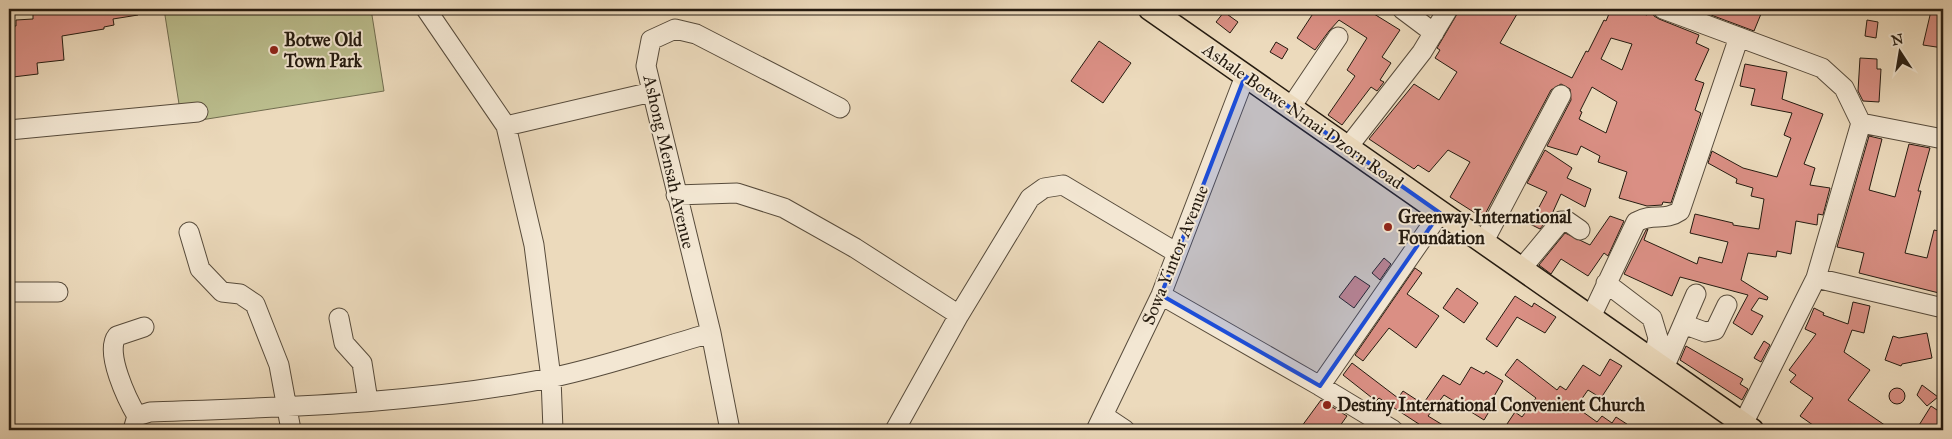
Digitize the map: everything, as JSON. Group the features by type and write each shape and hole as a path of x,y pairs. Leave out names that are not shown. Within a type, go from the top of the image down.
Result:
{"main road":[{"name":"Ashale Botwe Nmai Dzorn Road","path":"1150,9 1659,364 1745,428"}],"street":[{"path":"426,9 506,126 534,245 551,378 553,430"},
{"path":"1402,9 1434,33"},
{"path":"1348,146 1434,33 1448,9"},
{"path":"1663,9 1822,68 1844,88 1861,124 1816,278 1745,428"},
{"name":"Ashong Mensah Avenue","path":"730,430 711,333 646,66 652,40 675,29 696,34 840,108"},
{"path":"1291,107 1338,37"},
{"path":"1591,317 1636,222 1646,216 1672,217 1680,211 1739,37"},
{"name":"Sowa Yintor Avenue","path":"1100,423 1162,295 1245,76"},
{"path":"506,126 652,92"},
{"path":"1484,241 1561,95"},
{"path":"9,130 198,112"},
{"path":"1861,124 1943,139"},
{"path":"895,430 959,315 1030,198 1044,188 1063,185 1177,253"},
{"path":"676,195 737,193 784,208 855,248 959,315"},
{"path":"1320,386 1440,213"},
{"path":"1522,268 1561,221 1566,221 1580,230"},
{"path":"189,232 200,268 222,292 240,294 255,304 280,365 291,430"},
{"path":"1816,278 1943,308"},
{"path":"1606,284 1652,318 1658,338 1659,364"},
{"path":"9,292 58,292"},
{"path":"1659,364 1683,324 1696,294"},
{"path":"1162,295 1393,430"},
{"path":"1683,324 1705,332 1715,330 1727,305"},
{"path":"339,318 344,343 362,363 368,401"},
{"path":"144,327 117,336 113,345 122,387 135,423 150,412 368,401 457,393 551,378 711,333"},
{"path":"1100,423 1125,430"}],"highlighted area":[{"path":"1245,76 1440,213 1320,386 1161,295"}],"green space":[{"name":"Botwe Old Town Park","path":"164,9 371,9 384,91 182,123"}],"building":[{"path":"62,9 138,9 138,15 113,19 114,25 104,27 104,29 62,36 64,60 37,63 38,74 13,77 9,26 16,26 16,20 33,19 33,14"},
{"path":"1316,9 1366,9 1400,30 1382,57 1391,63 1380,80 1384,82 1377,91 1371,87 1342,125 1328,115 1355,76 1347,70 1367,38 1339,20 1315,50 1297,38"},
{"path":"1460,9 1520,9 1500,43 1572,78 1604,20 1606,21 1611,9 1626,9 1647,15 1648,9 1652,9 1654,16 1659,19 1699,35 1696,43 1709,49 1695,80 1704,83 1695,110 1701,113 1671,203 1663,202 1662,205 1647,206 1619,198 1627,172 1598,162 1600,156 1581,146 1577,155 1547,146 1571,100 1570,89 1561,84 1551,90 1483,218 1450,197 1470,162 1448,150 1429,172 1418,165 1414,169 1369,139 1414,84 1439,100 1457,72 1435,58 1440,50 1437,48","holes":["1611,38 1632,44 1622,70 1601,59","1592,87 1617,102 1606,133 1579,119 1582,112 1580,111"]},
{"path":"1695,9 1763,9 1754,31"},
{"path":"1931,11 1943,14 1943,48 1923,45"},
{"path":"1224,12 1238,22 1230,33 1216,22"},
{"path":"1867,20 1878,22 1876,38 1865,36"},
{"path":"1099,41 1131,63 1103,103 1071,81"},
{"path":"1276,42 1288,49 1282,59 1270,52"},
{"path":"1860,58 1877,59 1877,69 1881,69 1879,102 1863,101 1858,91"},
{"path":"1745,64 1787,72 1782,99 1823,114 1804,164 1815,168 1810,185 1830,188 1823,215 1818,214 1817,225 1796,221 1791,254 1777,251 1776,257 1748,253 1741,280 1768,297 1767,300 1759,298 1751,310 1763,316 1752,335 1733,323 1748,295 1680,277 1672,296 1624,274 1648,229 1644,240 1697,264 1699,257 1722,263 1728,242 1690,233 1695,214 1733,223 1733,225 1759,229 1764,199 1751,196 1753,188 1736,183 1737,179 1708,163 1712,151 1743,168 1777,177 1791,138 1784,135 1792,113 1751,105 1755,89 1740,86"},
{"path":"1869,136 1882,139 1869,190 1895,197 1909,144 1930,148 1918,191 1921,191 1905,253 1927,258 1934,230 1943,232 1943,294 1859,273 1864,253 1837,247"},
{"path":"1545,150 1572,168 1567,178 1591,189 1585,207 1561,194 1552,214 1540,229 1530,224 1547,192 1527,183"},
{"path":"1610,216 1624,221 1608,256 1604,253 1588,276 1561,259 1551,274 1539,265 1565,233 1590,245"},
{"path":"1384,258 1391,264 1380,280 1372,273"},
{"path":"1415,268 1422,273 1407,294 1439,316 1416,348 1389,328 1363,361 1355,355"},
{"path":"1355,276 1370,286 1354,308 1339,297"},
{"path":"1457,288 1478,303 1464,323 1443,308"},
{"path":"1515,296 1532,307 1534,303 1556,317 1545,333 1517,317 1497,347 1486,339"},
{"path":"1853,302 1870,306 1864,333 1852,330 1844,352 1870,370 1848,400 1892,430 1820,430 1800,416 1813,398 1790,382 1796,375 1789,370 1816,334 1805,329 1814,308 1824,313 1823,315 1848,324"},
{"path":"1927,333 1932,358 1902,364 1901,366 1885,360 1893,336 1899,338"},
{"path":"1764,341 1770,345 1761,362 1754,358"},
{"path":"1686,346 1743,379 1740,384 1748,389 1742,400 1680,360"},
{"path":"1517,359 1557,390 1560,386 1566,390 1583,365 1600,376 1610,359 1622,366 1601,398 1588,390 1576,407 1597,422 1602,416 1612,423 1616,417 1636,430 1503,430 1515,412 1522,417 1536,398 1505,375"},
{"path":"1352,363 1398,398 1403,391 1423,404 1443,375 1460,385 1471,367 1484,374 1486,371 1503,381 1490,403 1493,405 1484,420 1444,395 1428,416 1451,430 1428,430 1379,398 1376,401 1343,375"},
{"path":"1922,385 1938,397 1927,406 1917,395"},
{"path":"1894,388 1900,388 1905,393 1903,402 1894,404 1889,399 1889,393"},
{"name":"Destiny International Convenient Church","path":"1321,400 1347,416 1337,430 1299,430"},
{"path":"1931,406 1943,414 1943,430 1916,430"}],"place":[{"name":"Botwe Old Town Park","path":"274,50"},
{"name":"Greenway International Foundation","path":"1388,227"},
{"name":"Destiny International Convenient Church","path":"1327,405"}]}
